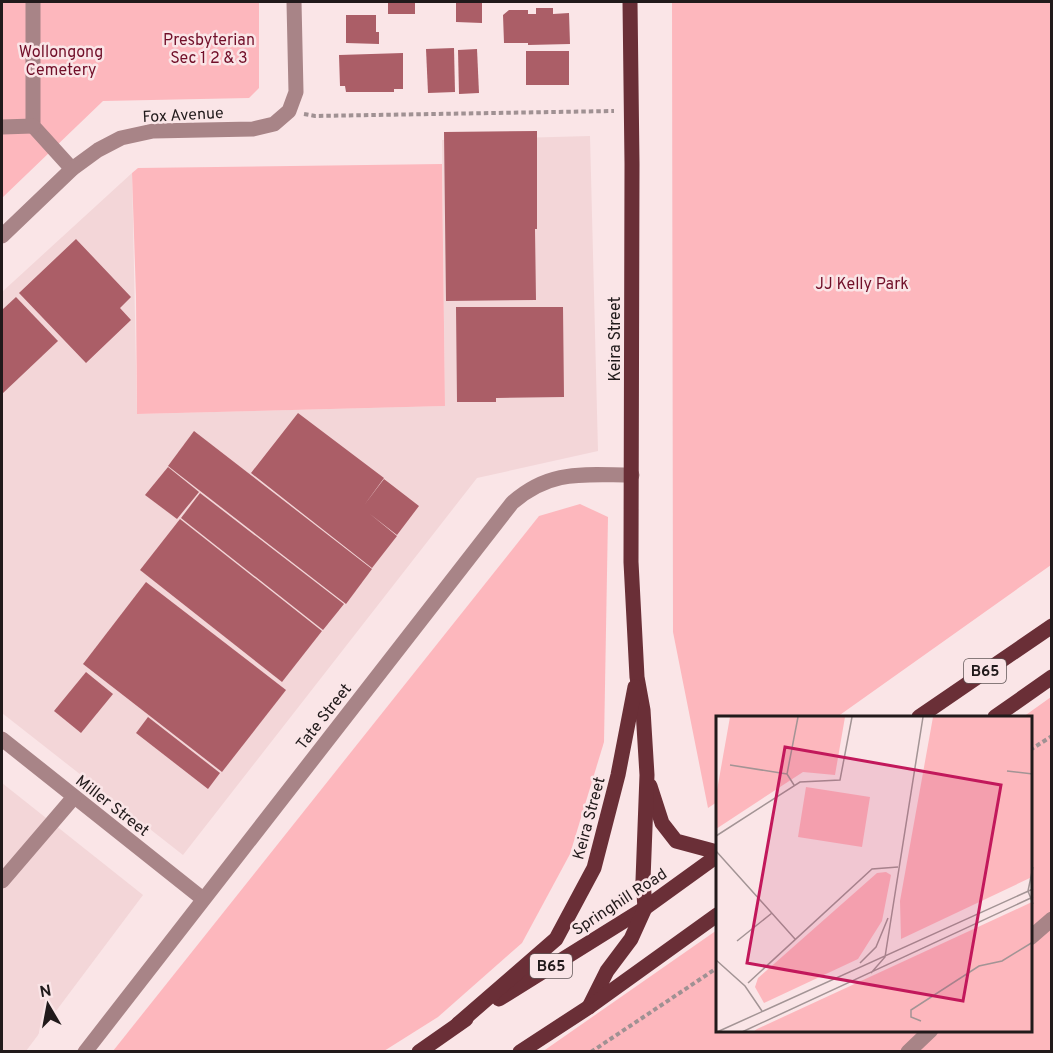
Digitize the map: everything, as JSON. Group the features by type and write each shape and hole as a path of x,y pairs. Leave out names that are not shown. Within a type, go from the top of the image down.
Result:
{"main road":[{"name":"Keira Street","path":"630,2 632,561 637,677 643,710 647,774 645,908"},
{"name":"B65","path":"920,716 1052,626"},
{"name":"Keira Street","path":"458,1024 556,939 594,868 618,775 637,677"},
{"name":"B65","path":"996,716 1052,677"},
{"name":"Keira Street","path":"647,774 662,823 676,841 716,854"},
{"name":"Springhill Road","path":"419,1052 458,1024 645,908 716,855"},
{"path":"589,1007 607,970 631,939 645,908"},
{"path":"520,1052 589,1007 716,916"}],"street":[{"path":"33,2 33,126 72,169"},
{"path":"289,111 296,92 294,2"},
{"name":"Fox Avenue","path":"2,236 72,169 98,150 121,138 153,131 253,129 274,124 289,111"},
{"path":"2,127 33,126"},
{"name":"Tate Street","path":"85,1052 512,503 525,491 541,482 561,477 632,474"},
{"name":"Miller Street","path":"2,740 203,899"},
{"path":"2,881 74,797"},
{"path":"1032,936 1052,919"},
{"path":"908,1052 929,1032"}],"path":[{"path":"289,111 315,116 631,111"},
{"path":"1032,749 1052,736"},
{"path":"591,1052 716,969"}],"shaded area":[{"path":"590,136 598,451 477,478 183,855 2,713 2,292 132,173 137,414 445,406 442,140"},
{"path":"2,783 143,895 26,1051 2,1051"}],"green space":[{"name":"Wollongong Cemetery","path":"2,2 259,2 259,88 249,98 103,101 2,198"},
{"name":"JJ Kelly Park","path":"672,2 1052,2 1051,565 838,716 716,716 716,803 708,808 673,632"},
{"path":"442,164 445,406 137,414 132,173 138,168"},
{"path":"580,504 608,517 604,742 570,854 522,943 438,1017 384,1051 113,1051 539,516"},
{"path":"1051,697 1051,1051 542,1052 716,931 716,1032 1032,1032 1032,716 1024,716"}],"building":[{"path":"388,3 415,3 415,14 388,14"},
{"path":"456,3 482,3 482,23 456,22"},
{"path":"536,8 553,8 553,14 569,13 570,44 504,43 503,15 509,10 528,10 528,14 536,14"},
{"path":"346,15 376,15 379,44 346,43"},
{"path":"454,48 455,92 428,93 426,49"},
{"path":"477,49 479,93 459,94 458,50"},
{"path":"526,51 569,51 569,85 526,85"},
{"path":"403,53 403,89 394,89 394,92 346,92 345,86 340,86 339,55"},
{"path":"537,131 536,300 446,301 444,132"},
{"path":"76,239 131,297 120,308 131,320 86,363 19,293"},
{"path":"16,297 58,341 2,394 2,310"},
{"path":"456,307 563,307 564,397 496,398 496,402 457,402"},
{"path":"298,413 384,478 365,504 384,479 419,506 397,535 370,514 397,536 372,568 251,473"},
{"path":"194,431 372,569 346,604 168,466"},
{"path":"168,467 199,492 177,519 145,495"},
{"path":"200,493 344,604 323,630 181,518"},
{"path":"180,519 322,631 282,682 140,570"},
{"path":"146,582 286,690 222,772 83,664"},
{"path":"86,672 113,694 81,733 54,711"},
{"path":"148,717 220,773 208,789 136,733"}],"park label":[{"name":"Presbyterian Sec 1 2 & 3","path":"209,48"}]}
